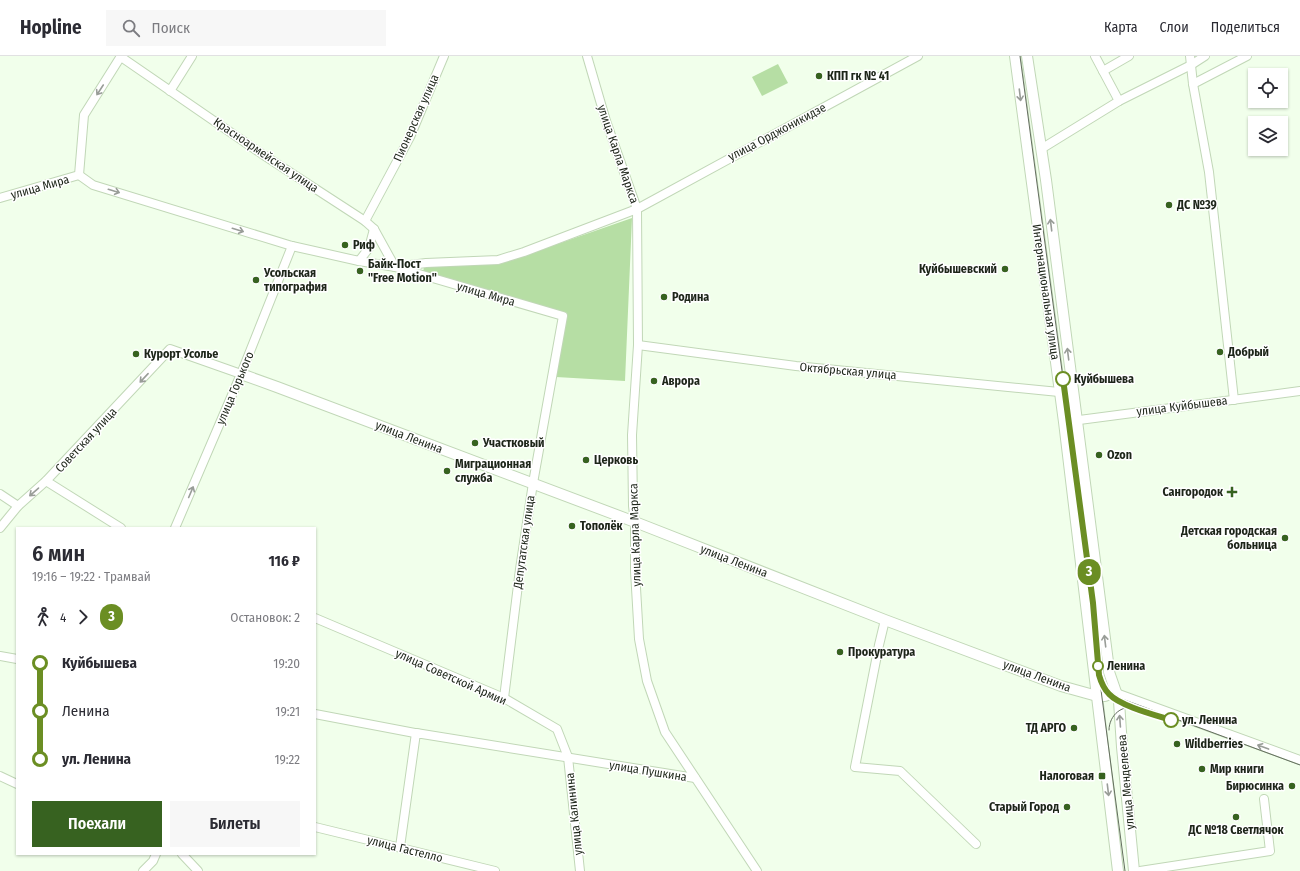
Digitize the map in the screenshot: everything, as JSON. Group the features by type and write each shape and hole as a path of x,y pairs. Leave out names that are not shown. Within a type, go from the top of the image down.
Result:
{"main road":[{"name":"Интернациональная улица","path":"1015,56 1064,422 1097,696"},
{"name":"Интернациональная улица","path":"1027,56 1041,149 1109,672 1116,693"},
{"name":"улица Ленина","path":"241,374 533,483 885,620 1061,686 1097,696 1105,696 1116,693"},
{"name":"улица Менделеева","path":"1116,693 1119,701 1134,871"},
{"name":"улица Менделеева","path":"1097,696 1118,871"}],"street":[{"path":"79,175 84,115 121,56"},
{"name":"Красноармейская улица","path":"121,56 262,154 365,221 374,229 395,267"},
{"path":"170,91 192,56"},
{"name":"улица Карла Маркса","path":"586,56 606,121 637,209 638,345 632,435 633,506 635,522 635,571 639,639 647,681 666,732 757,871"},
{"name":"улица Орджоникидзе","path":"395,267 426,263 498,260 524,252 637,209 918,56"},
{"path":"1095,56 1119,101"},
{"path":"1103,71 1129,56"},
{"path":"1190,56 1193,84 1209,172 1234,400"},
{"path":"1041,149 1119,101 1205,56"},
{"path":"1193,84 1247,56"},
{"name":"Пионерская улица","path":"365,221 410,137 443,57"},
{"name":"улица Мира","path":"0,198 79,175 93,185 292,246 395,267 563,316"},
{"path":"360,261 369,248 374,229"},
{"name":"улица Горького","path":"176,527 241,374 292,246"},
{"name":"Депутатская улица","path":"504,698 520,569 533,483 563,316"},
{"name":"Октябрьская улица","path":"638,345 796,366 1059,392"},
{"name":"улица Ленина","path":"170,349 241,374"},
{"name":"Советская улица","path":"0,528 18,506 46,481 170,349"},
{"name":"улица Куйбышева","path":"1064,422 1300,391"},
{"path":"46,481 119,527"},
{"path":"0,494 18,506"},
{"name":"улица Советской Армии","path":"316,618 504,698 557,730 568,757"},
{"path":"885,620 855,767 900,771 976,844"},
{"path":"0,656 16,659"},
{"name":"улица Ленина","path":"1116,693 1300,760"},
{"name":"улица Пушкина","path":"316,714 416,733 695,778"},
{"path":"400,847 416,733 695,778"},
{"name":"улица Калинина","path":"568,757 580,871"},
{"path":"0,776 16,784"},
{"path":"1140,871 1270,851 1264,799"},
{"name":"улица Гастелло","path":"316,827 495,871"},
{"path":"143,871 154,861 156,855"},
{"path":"183,855 198,871"}],"green space":[{"path":"778,64 788,83 762,96 752,77"},
{"path":"632,218 625,381 556,377 567,313 423,273 424,266 500,264"}],"tram line":[{"path":"1020,56 1093,603 1099,675 1125,871"},
{"name":"3","path":"1063,379 1093,603 1099,675 1103,686 1110,695 1117,700 1171,720"},
{"path":"1102,676 1105,684 1110,690 1122,699 1300,765"},
{"path":"1109,730 1111,720 1114,715 1122,709 1137,709"}],"place":[{"name":"КПП гк № 41","path":"819,76"},
{"name":"ДС №39","path":"1169,205"},
{"name":"Риф","path":"345,245"},
{"name":"Куйбышевский","path":"1005,269"},
{"name":"Байк-Пост \"Free Motion\"","path":"360,271"},
{"name":"Усольская типография","path":"256,280"},
{"name":"Родина","path":"664,297"},
{"name":"Добрый","path":"1220,352"},
{"name":"Курорт Усолье","path":"136,354"},
{"name":"Куйбышева","path":"1063,379"},
{"name":"Аврора","path":"654,381"},
{"name":"Участковый","path":"475,443"},
{"name":"Ozon","path":"1099,455"},
{"name":"Церковь","path":"586,460"},
{"name":"Миграционная служба","path":"447,471"},
{"name":"Сангородок","path":"1232,492"},
{"name":"Тополёк","path":"572,526"},
{"name":"Детская городская больница","path":"1285,538"},
{"name":"Прокуратура","path":"840,652"},
{"name":"Ленина","path":"1098,666"},
{"name":"ул. Ленина","path":"1171,720"},
{"name":"ТД АРГО","path":"1074,728"},
{"name":"Wildberries","path":"1177,744"},
{"name":"Мир книги","path":"1202,769"},
{"name":"Налоговая","path":"1102,776"},
{"name":"Бирюсинка","path":"1292,786"},
{"name":"Старый Город","path":"1067,807"},
{"name":"ДС №18 Светлячок","path":"1236,817"}]}
